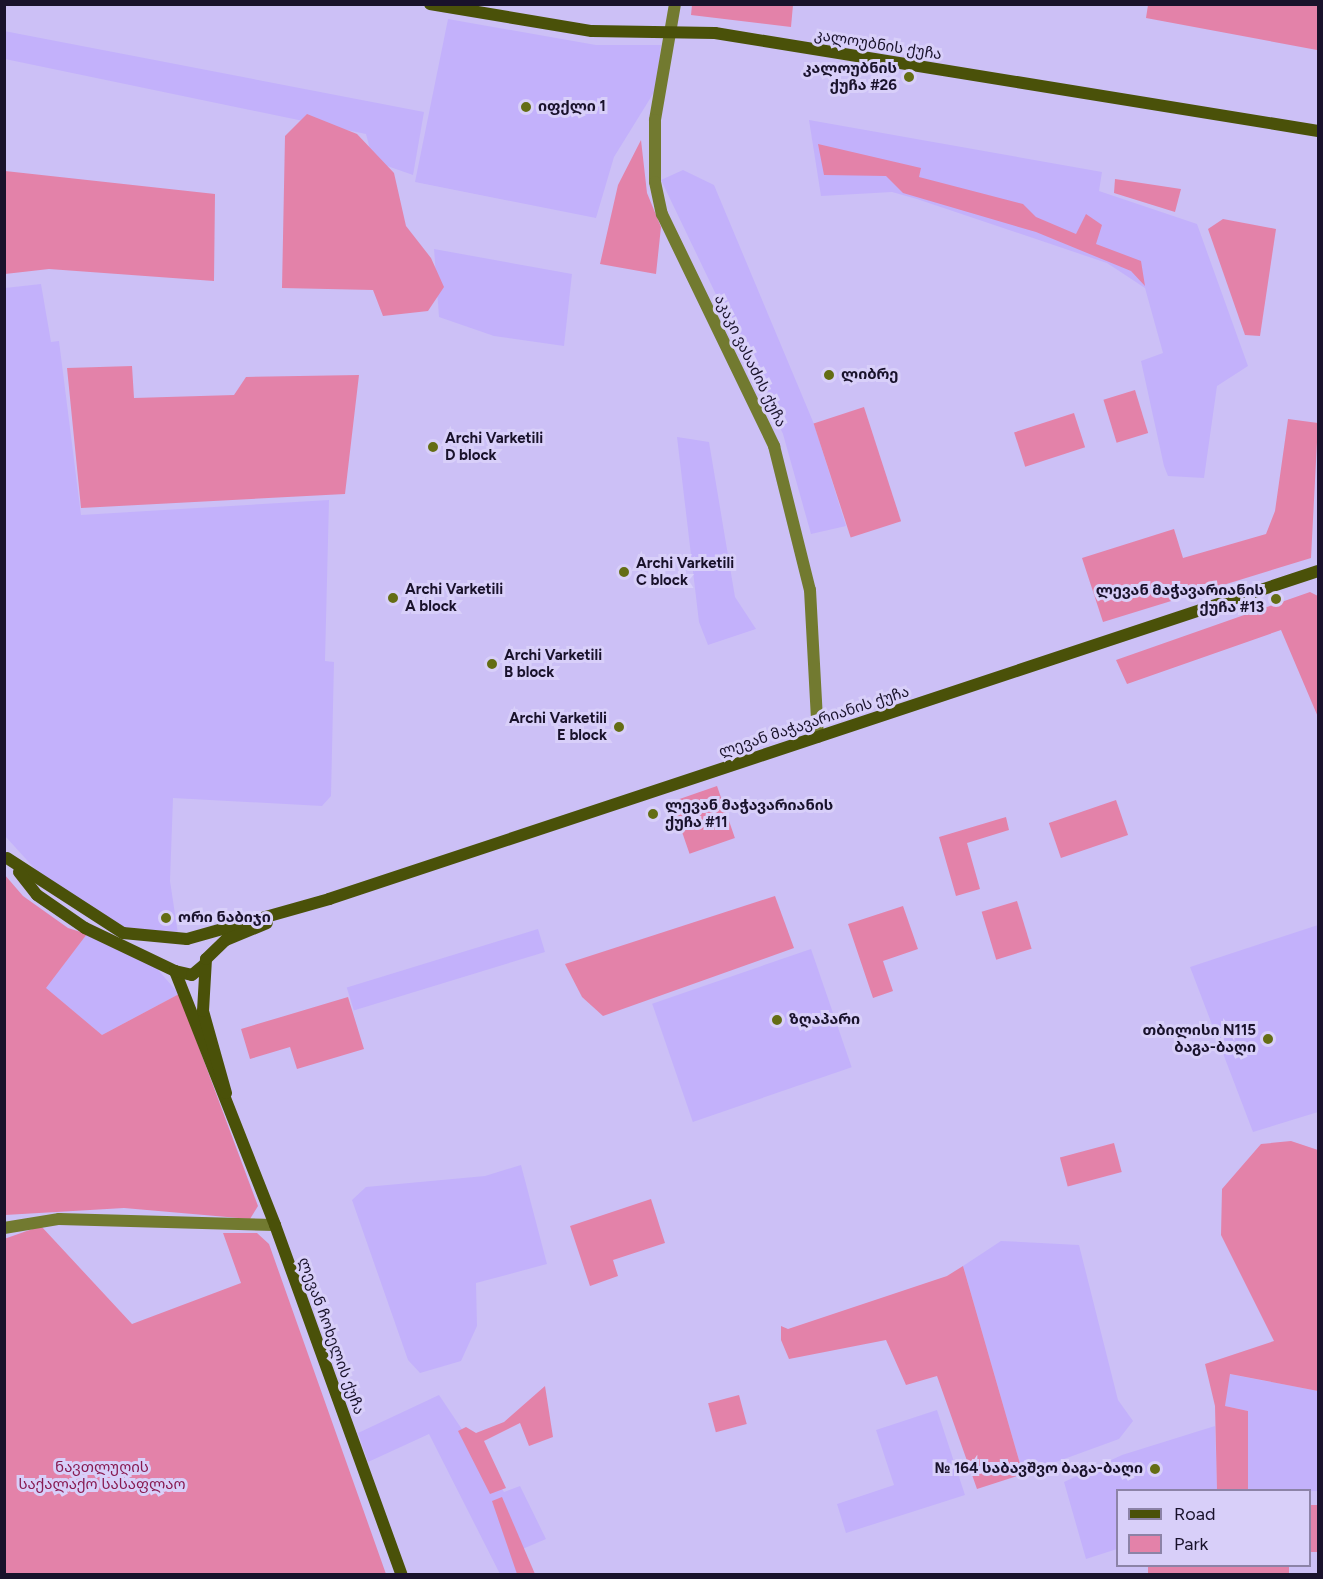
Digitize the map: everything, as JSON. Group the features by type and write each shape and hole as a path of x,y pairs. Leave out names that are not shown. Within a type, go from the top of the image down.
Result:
{"street":[{"name":"კალოუბნის ქუჩა","path":"430,4 592,31 715,33 1318,131"},
{"name":"აკაკი ვასაძის ქუჩა","path":"675,4 655,120 655,182 662,214 774,446 810,590 818,737"},
{"name":"ლევან მაჭავარიანის ქუჩა","path":"184,940 318,902 1318,570"},
{"path":"6,857 123,933 198,943 205,961 192,975 117,944 48,904 6,857"},
{"name":"ლევან მაჭავარიანის ქუჩა","path":"205,961 226,940 318,902"},
{"path":"173,968 169,954 184,940"},
{"name":"ლევან ჩოხელის ქუჩა","path":"205,961 203,1011 229,1109"},
{"name":"ლევან ჩოხელის ქუჩა","path":"173,968 275,1225 401,1575"},
{"path":"4,1228 58,1219 275,1225"}],"shaded area":[{"path":"448,19 596,45 661,45 656,89 614,157 596,218 415,182"},
{"path":"4,31 424,112 413,175 373,161 366,134 5,59"},
{"path":"809,120 1102,172 1099,191 1197,224 1248,366 1217,386 1204,478 1168,476 1164,466 1141,361 1163,353 1145,288 1107,263 917,199 892,192 821,196"},
{"path":"683,170 714,185 814,424 846,526 811,534 783,434 661,180"},
{"path":"434,249 572,274 564,346 494,336 439,317"},
{"path":"41,284 51,342 59,341 81,515 329,500 325,661 334,662 331,796 322,806 173,798 170,881 178,934 128,932 56,892 5,836 5,288"},
{"path":"677,437 709,442 735,597 756,629 708,645 699,622"},
{"name":"თბილისი N115 ბაგა-ბაღი","path":"1318,925 1318,1112 1253,1132 1190,967"},
{"path":"538,929 545,952 354,1010 347,987"},
{"path":"87,934 153,964 179,994 102,1035 45,988"},
{"path":"811,949 852,1067 693,1122 652,1004"},
{"path":"521,1165 547,1264 476,1283 477,1326 461,1361 420,1373 408,1360 352,1200 366,1187 485,1176"},
{"path":"1001,1241 1079,1245 1118,1400 1133,1421 1119,1439 1023,1474 963,1266"},
{"path":"1229,1374 1318,1391 1318,1491 1248,1489 1248,1411 1225,1406"},
{"path":"439,1395 504,1492 520,1486 546,1539 520,1550 530,1574 500,1574 429,1434 368,1462 358,1433"},
{"path":"937,1410 965,1495 846,1533 837,1504 894,1485 876,1430"},
{"name":"№ 164 საბავშვო ბაგა-ბაღი","path":"1215,1426 1217,1489 1116,1489 1116,1549 1086,1559 1064,1482 1122,1455"}],"green space":[{"path":"692,5 793,5 791,27 691,15"},
{"path":"1148,5 1318,5 1317,50 1146,18"},
{"path":"307,114 357,134 394,173 406,226 431,258 444,287 428,311 383,316 373,290 282,288 285,136"},
{"path":"641,140 647,193 661,227 656,274 600,264 618,185"},
{"path":"818,144 921,168 919,177 1023,204 1036,217 1076,234 1086,214 1102,225 1096,244 1141,261 1145,286 1131,271 1036,232 903,193 886,176 824,175"},
{"path":"5,171 215,194 214,281 49,269 5,274"},
{"path":"1115,179 1181,189 1175,212 1114,193"},
{"path":"1223,219 1276,229 1260,336 1245,335 1208,229"},
{"path":"132,366 134,398 234,395 246,377 359,375 345,494 81,508 67,368"},
{"path":"1135,390 1148,433 1117,443 1103,400"},
{"path":"864,407 901,521 851,538 814,423"},
{"path":"1074,413 1085,447 1025,467 1014,432"},
{"path":"1288,419 1318,423 1311,558 1103,622 1082,558 1174,529 1183,558 1266,534 1275,511"},
{"path":"1310,592 1318,596 1318,717 1281,630 1127,684 1116,660"},
{"path":"717,786 735,838 690,854 672,802"},
{"path":"1116,800 1128,835 1061,858 1049,823"},
{"path":"1006,817 1009,830 967,843 980,889 956,896 939,837"},
{"path":"4,874 23,896 68,928 87,934 46,988 102,1035 179,994 258,1206 250,1219 124,1208 5,1215"},
{"path":"775,896 794,948 603,1016 582,997 565,964"},
{"path":"1017,901 1032,949 996,960 982,912"},
{"path":"903,906 918,949 883,961 893,991 873,998 848,924"},
{"path":"348,997 364,1049 297,1069 290,1047 250,1059 241,1029"},
{"path":"1291,1141 1318,1150 1318,1391 1230,1374 1225,1406 1248,1411 1248,1489 1217,1489 1215,1406 1205,1364 1274,1341 1221,1235 1222,1189 1261,1144"},
{"path":"1114,1143 1122,1172 1068,1186 1060,1157"},
{"path":"651,1199 665,1243 613,1260 618,1276 590,1286 570,1226"},
{"name":"ნავთლუღის საქალაქო სასაფლაო","path":"41,1226 132,1324 241,1283 223,1233 257,1233 269,1244 386,1574 5,1574 4,1239"},
{"path":"963,1266 1023,1474 977,1489 937,1376 906,1385 886,1340 789,1359 781,1340 781,1326 788,1329 947,1276"},
{"path":"545,1386 553,1437 529,1446 520,1423 484,1441 506,1488 490,1494 458,1431 466,1427 476,1433 504,1422"},
{"path":"739,1395 747,1424 716,1432 708,1403"},
{"path":"502,1497 535,1574 517,1574 492,1501"},
{"path":"1311,1505 1318,1505 1318,1552 1311,1552"},
{"path":"1148,1567 1289,1567 1289,1574 1148,1574"}],"place":[{"name":"კალოუბნის ქუჩა #26","path":"909,77"},
{"name":"იფქლი 1","path":"526,107"},
{"name":"ლიბრე","path":"829,375"},
{"name":"Archi Varketili D block","path":"433,447"},
{"name":"Archi Varketili C block","path":"624,572"},
{"name":"Archi Varketili A block","path":"393,598"},
{"name":"ლევან მაჭავარიანის ქუჩა #13","path":"1276,599"},
{"name":"Archi Varketili B block","path":"492,664"},
{"name":"Archi Varketili E block","path":"619,727"},
{"name":"ლევან მაჭავარიანის ქუჩა #11","path":"653,814"},
{"name":"ორი ნაბიჯი","path":"166,918"},
{"name":"ზღაპარი","path":"777,1020"},
{"name":"თბილისი N115 ბაგა-ბაღი","path":"1268,1039"},
{"name":"№ 164 საბავშვო ბაგა-ბაღი","path":"1155,1469"}]}
